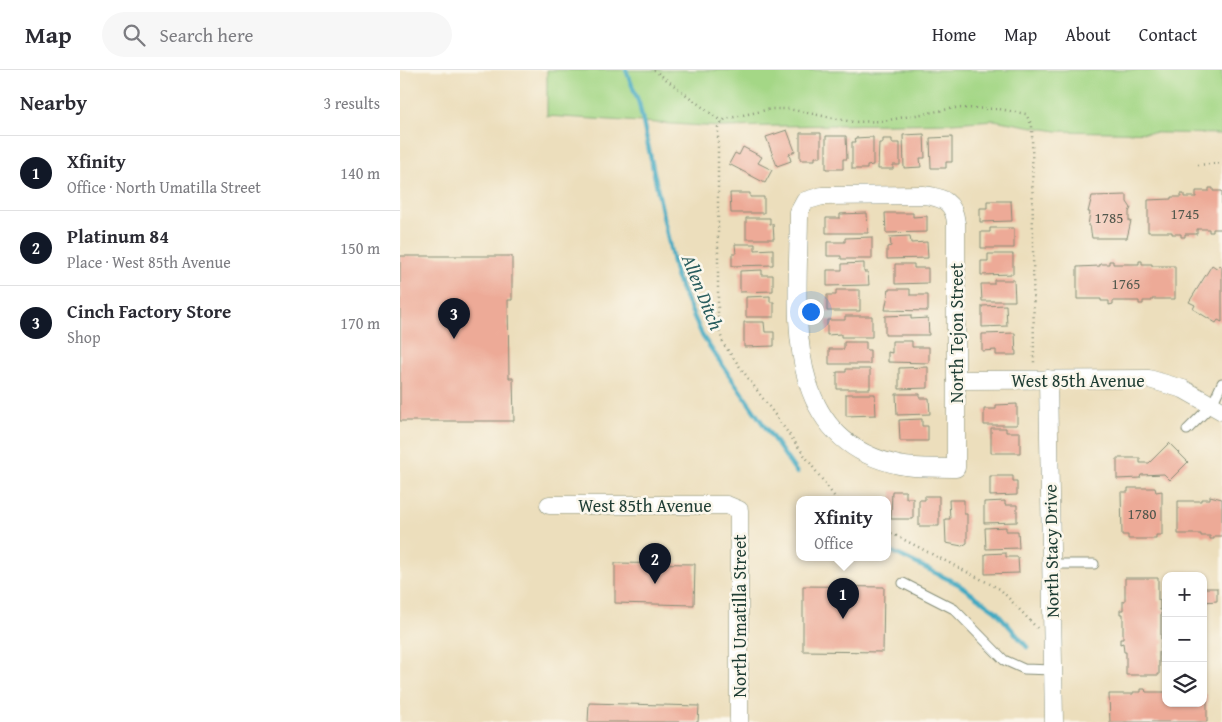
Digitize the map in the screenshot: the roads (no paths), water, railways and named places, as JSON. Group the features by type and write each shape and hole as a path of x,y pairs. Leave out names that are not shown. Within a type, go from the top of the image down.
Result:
{"street":[{"name":"North Tejon Street","path":"923,195 938,196 948,201 955,211 956,223 956,380 956,468 900,465 866,454 841,438 816,406 804,374 799,338 799,212 805,201 822,196 923,195"},
{"name":"North Stacy Drive","path":"1041,379 1051,564 1054,722"},
{"name":"West 85th Avenue","path":"956,380 1149,379 1183,389 1217,408"},
{"name":"West 85th Avenue","path":"549,505 727,505 739,510"},
{"name":"North Umatilla Street","path":"739,510 739,722"}],"lane":[{"path":"1187,430 1217,408 1222,383"},
{"path":"1051,564 1094,564"},
{"path":"903,583 954,609 1004,660 1024,669 1053,670"}],"waterway":[{"name":"Allen Ditch","path":"626,70 639,103 676,276 703,337 797,473"},
{"name":"Allen Ditch","path":"891,551 958,584 996,611 1027,647"}],"place":[{"name":"Cinch Factory Store","path":"454,339"},
{"name":"Platinum 84","path":"655,584"},
{"name":"Xfinity","path":"843,619"}]}
